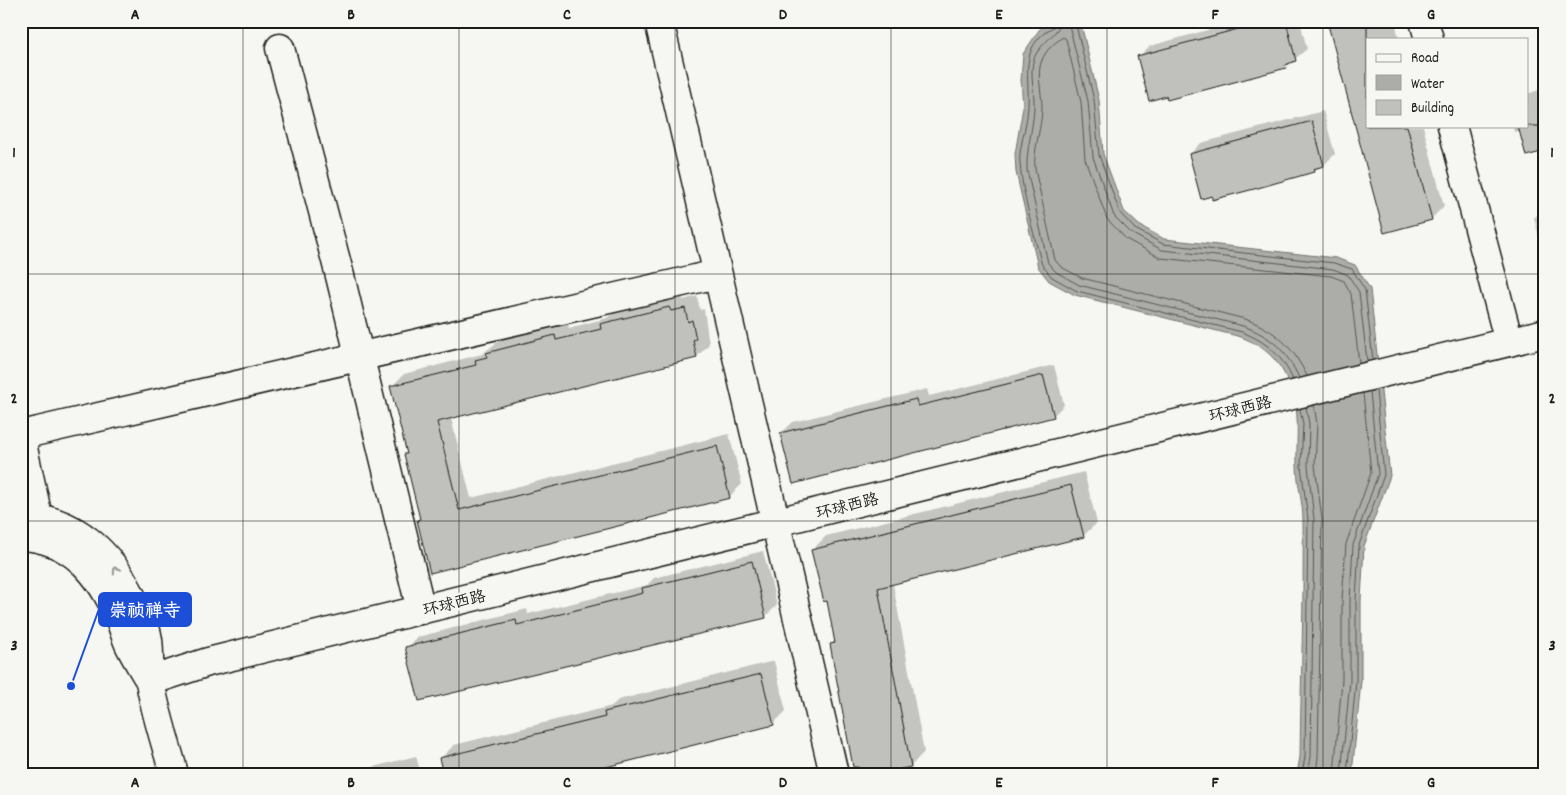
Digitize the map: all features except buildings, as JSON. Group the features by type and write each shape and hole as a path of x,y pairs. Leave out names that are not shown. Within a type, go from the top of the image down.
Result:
{"street":[{"path":"659,21 834,774"},
{"path":"1424,21 1429,38"},
{"path":"280,48 360,356 422,610"},
{"path":"1453,128 1509,342"},
{"path":"174,774 150,682 129,644 108,593 92,569 81,559 59,544 35,537 27,523 21,437 360,356 717,274"},
{"name":"环球西路","path":"150,682 208,662 1545,333"}],"water":[{"path":"1067,21 1081,24 1099,100 1103,154 1124,211 1139,225 1164,239 1336,258 1355,265 1370,289 1390,476 1364,546 1361,600 1361,681 1352,774 1297,774 1300,757 1303,514 1297,472 1296,405 1282,369 1265,350 1241,337 1075,295 1049,281 1038,267 1016,172 1015,154 1023,107 1021,80 1023,54 1039,30 1046,25"}],"place":[{"name":"崇祯禅寺","path":"71,686"}]}
